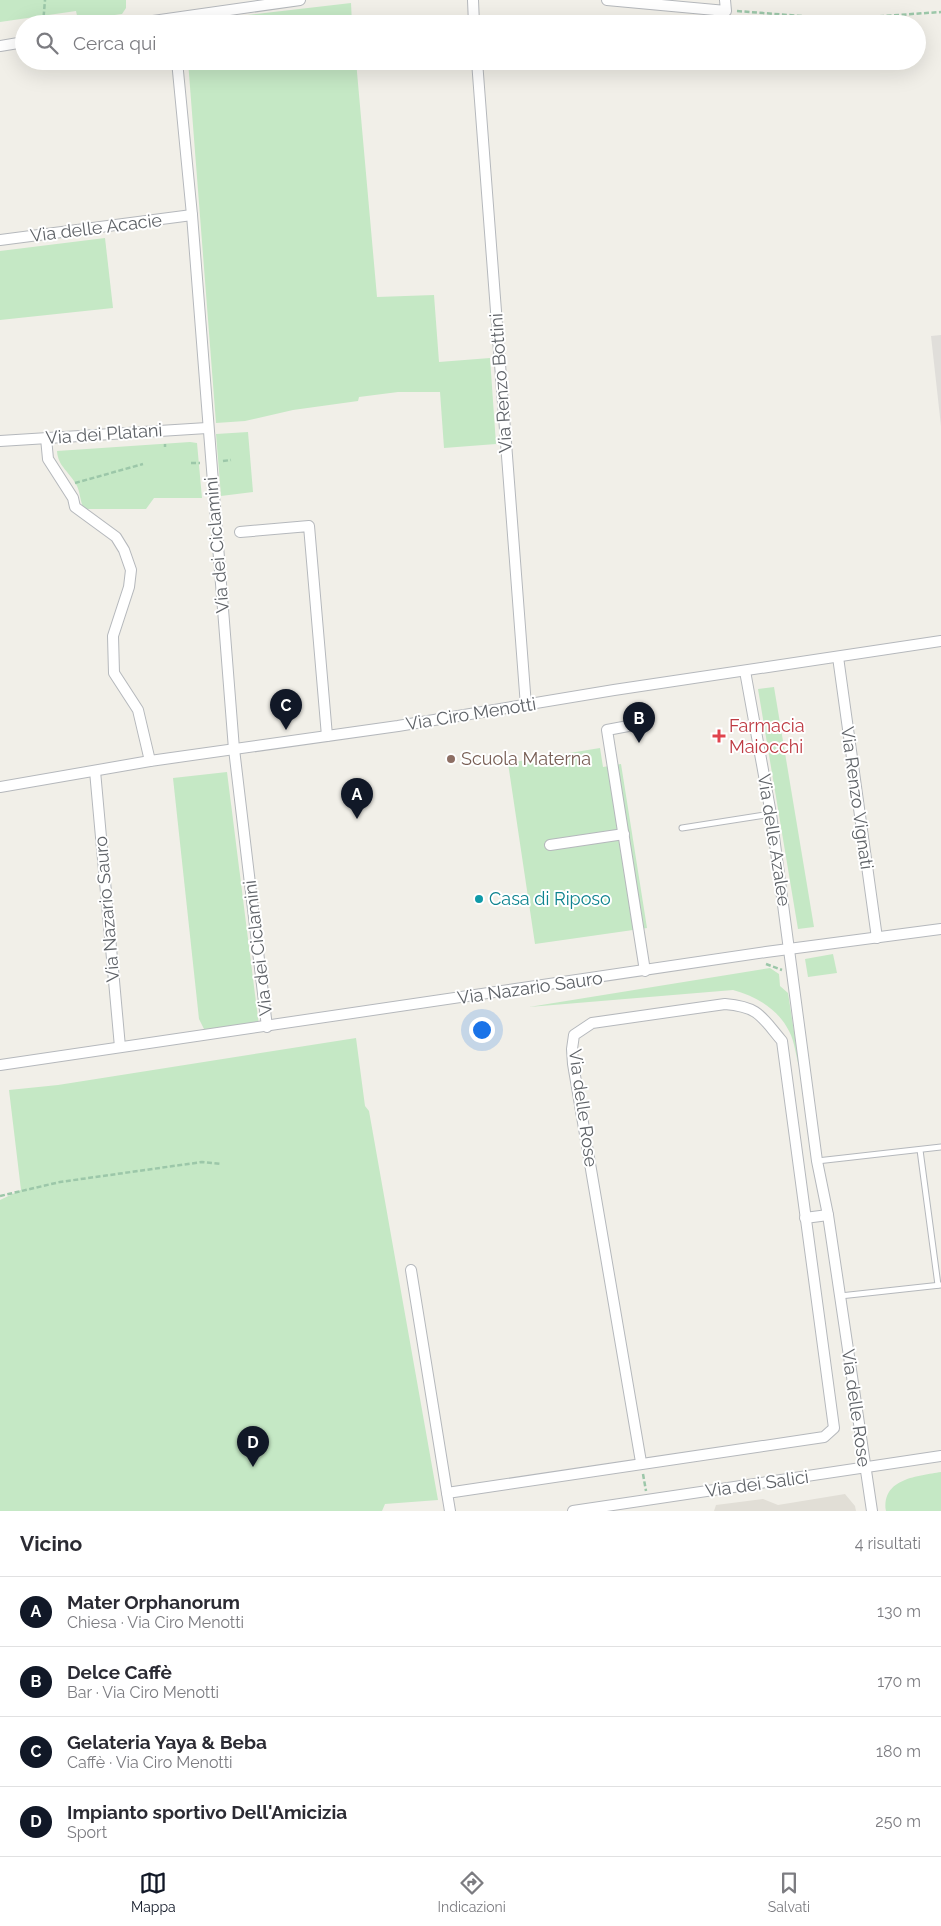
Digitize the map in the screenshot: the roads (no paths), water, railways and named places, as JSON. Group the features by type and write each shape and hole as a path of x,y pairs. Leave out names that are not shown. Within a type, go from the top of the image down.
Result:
{"street":[{"path":"205,15 300,0"},
{"path":"473,0 474,15"},
{"path":"607,0 726,5"},
{"path":"0,46 15,44"},
{"name":"Via dei Ciclamini","path":"178,70 192,215 207,428 234,749 267,1027"},
{"name":"Via Renzo Bottini","path":"478,70 526,706"},
{"name":"Via delle Acacie","path":"0,240 192,215"},
{"name":"Via dei Platani","path":"0,440 207,428"},
{"path":"46,438 48,459 73,498 75,507 116,537 124,550 132,570 129,587 112,636 114,673 138,710 150,761"},
{"name":"Via dei Ciclamini","path":"240,532 309,526 327,736"},
{"name":"Via Ciro Menotti","path":"0,787 150,761 526,706 941,641"},
{"name":"Via Renzo Vignati","path":"838,657 876,938"},
{"name":"Via delle Azalee","path":"745,671 771,814 790,950"},
{"path":"639,724 607,730 646,971"},
{"name":"Via Nazario Sauro","path":"95,771 120,1047"},
{"path":"550,845 624,834"},
{"name":"Via Nazario Sauro","path":"0,1065 941,929"},
{"name":"Via delle Rose","path":"790,950 817,1161 828,1215 864,1468 872,1511"},
{"name":"Via delle Rose","path":"447,1493 641,1462 824,1437 834,1428 782,1041 758,1011 742,1006 725,1004 592,1024 574,1035 572,1049 573,1064 641,1462"},
{"path":"805,1218 828,1215"},
{"path":"411,1270 450,1511"},
{"name":"Via dei Salici","path":"574,1511 941,1456"}],"lane":[{"path":"682,828 771,814"},
{"path":"817,1161 941,1147"},
{"path":"839,1296 939,1285 920,1150"}],"place":[{"name":"Gelateria Yaya & Beba","path":"286,730"},
{"name":"Farmacia Maiocchi","path":"719,736"},
{"name":"Delce Caffè","path":"639,743"},
{"name":"Scuola Materna","path":"451,759"},
{"name":"Mater Orphanorum","path":"357,819"},
{"name":"Casa di Riposo","path":"479,899"},
{"name":"Impianto sportivo Dell'Amicizia","path":"253,1467"}]}
